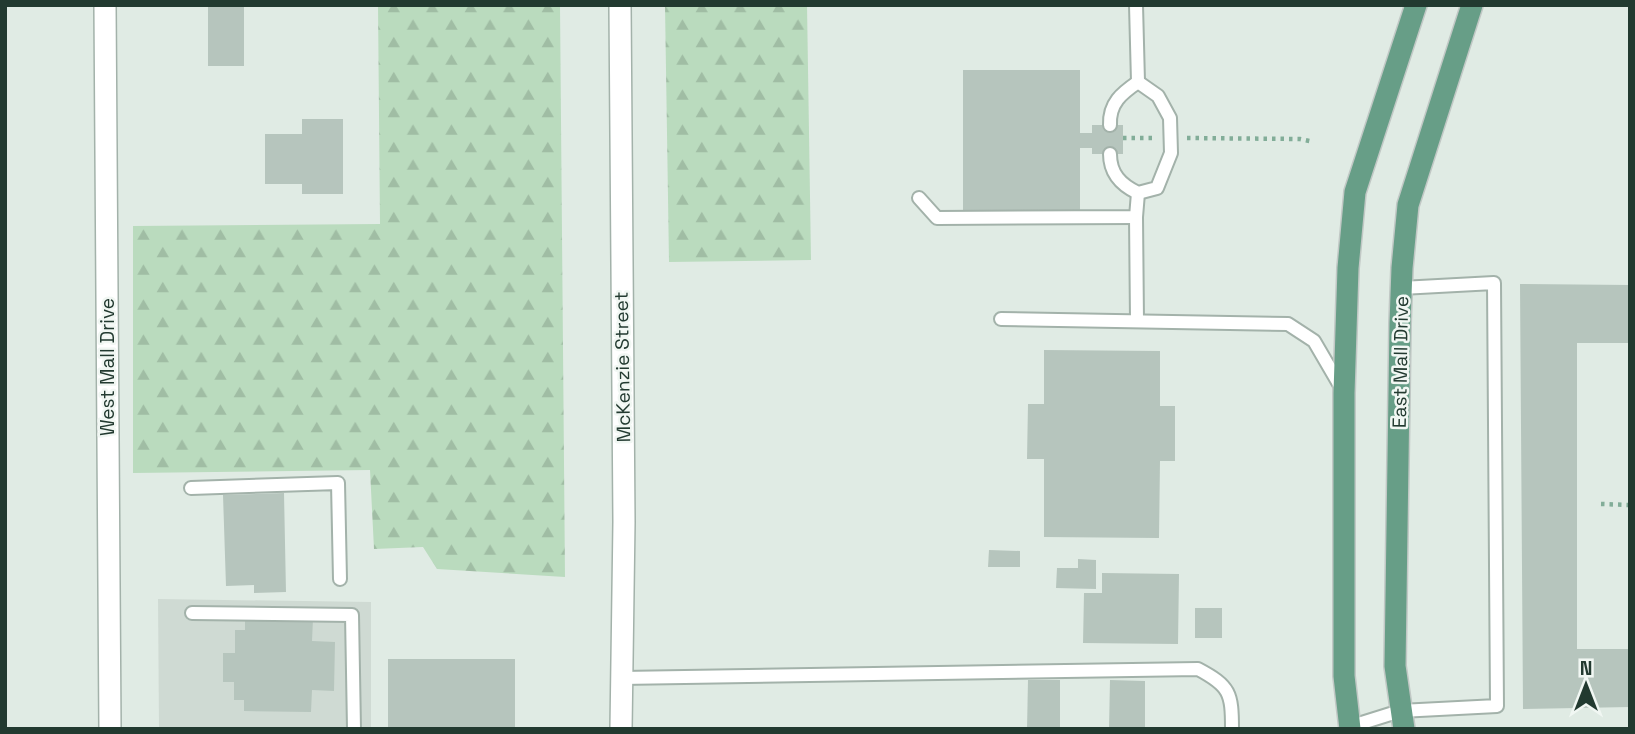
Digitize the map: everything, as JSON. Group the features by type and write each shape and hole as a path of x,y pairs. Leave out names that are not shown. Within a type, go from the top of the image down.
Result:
{"main road":[{"path":"1350,728 1344,676 1344,393 1347,281 1355,192 1416,5"},
{"name":"East Mall Drive","path":"1402,720 1395,666 1401,288 1408,205 1472,5"}],"street":[{"name":"West Mall Drive","path":"105,5 110,729"},
{"name":"McKenzie Street","path":"620,5 624,522 621,729"}],"lane":[{"path":"1136,5 1138,82"},
{"path":"1110,125 1109,117 1115,100 1138,82"},
{"path":"1110,154 1114,175 1123,186 1138,193 1157,188 1171,153 1170,118 1158,96 1138,82"},
{"path":"1137,320 1138,193"},
{"path":"919,198 937,218 1136,217"},
{"path":"1350,728 1497,706 1494,283 1401,288"},
{"path":"1001,319 1288,324 1314,341 1344,393"},
{"path":"191,488 338,483 340,579"},
{"path":"192,614 352,615 354,729"},
{"path":"621,677 1198,669 1221,681 1232,703 1232,729"}],"path":[{"path":"1123,138 1300,139 1314,142"},
{"path":"1601,505 1630,505"}],"shaded area":[{"path":"158,599 371,602 371,729 159,729"}],"green space":[{"path":"378,5 560,5 565,577 437,569 423,547 374,549 370,470 133,473 133,226 380,224"},
{"path":"665,5 807,5 811,260 669,262"}],"building":[{"path":"208,5 244,5 244,66 208,66"},
{"path":"963,70 1080,70 1080,133 1092,133 1092,125 1123,125 1123,154 1092,154 1092,148 1080,148 1080,210 963,210"},
{"path":"302,119 343,119 343,194 302,194 302,184 265,184 265,134 302,134"},
{"path":"1520,284 1630,285 1630,343 1577,343 1577,649 1630,649 1630,707 1523,709"},
{"path":"1044,350 1160,351 1160,406 1175,406 1175,461 1160,461 1159,538 1044,537 1044,459 1027,459 1028,404 1044,404"},
{"path":"284,493 286,592 254,593 254,585 226,586 223,495"},
{"path":"989,550 1020,551 1020,567 988,567"},
{"path":"1078,559 1096,560 1096,589 1056,588 1057,568 1078,568"},
{"path":"1102,573 1179,574 1178,644 1083,643 1084,593 1102,593"},
{"path":"1195,608 1222,608 1222,638 1195,638"},
{"path":"245,618 313,619 312,641 335,642 334,691 312,690 311,712 244,711 244,700 234,700 234,682 223,682 223,653 235,653 235,630 245,630"},
{"path":"388,659 515,659 515,729 388,729"},
{"path":"1028,680 1060,680 1060,729 1027,729"},
{"path":"1110,680 1145,681 1145,729 1109,729"}]}
